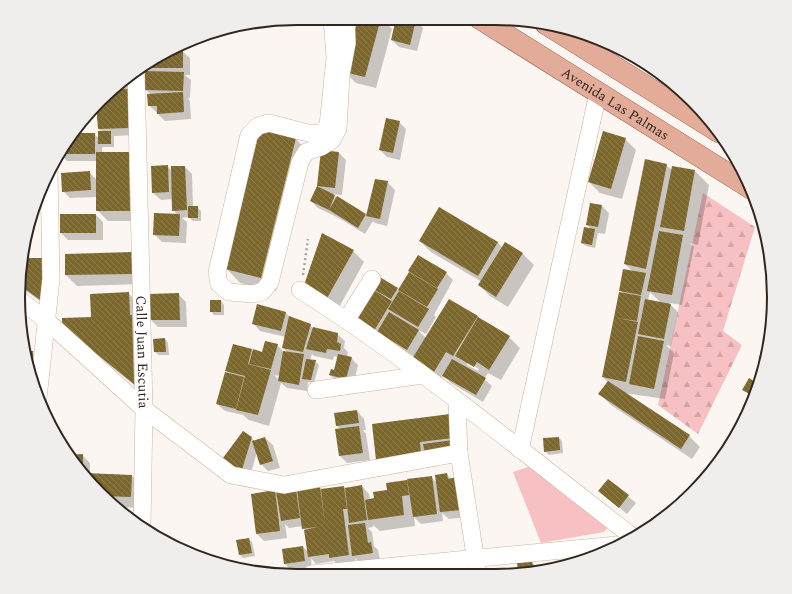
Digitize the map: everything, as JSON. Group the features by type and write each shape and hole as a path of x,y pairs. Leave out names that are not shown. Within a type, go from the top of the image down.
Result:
{"main road":[{"name":"Avenida Las Palmas","path":"490,25 741,182"},
{"path":"560,33 704,123"}],"street":[{"path":"333,25 335,58 328,126 322,132 312,134 269,123 258,126 249,135 217,272 219,284 229,292 253,294 263,291 270,282 300,162 306,152 321,147 332,140 338,129 341,75 347,43 346,25"},
{"name":"Calle Juan Escutia","path":"136,78 144,409 231,476 284,485 459,453"},
{"path":"520,450 598,93"},
{"path":"38,382 47,321 50,279 49,186"},
{"path":"347,319 372,279"},
{"path":"300,290 347,319 457,401 629,534"},
{"path":"25,304 47,321 144,409 142,520"},
{"path":"316,390 422,375"},
{"path":"457,401 459,453 477,566"},
{"path":"415,569 477,566 597,549"}],"path":[{"path":"300,290 308,240"}],"green space":[{"path":"703,193 755,227 723,331 742,345 698,434 658,405"},
{"path":"534,465 608,527 604,532 541,543 513,472"}],"building":[{"path":"356,25 379,25 365,77 344,72"},
{"path":"394,25 415,25 410,45 391,40"},
{"path":"183,50 183,68 150,68"},
{"path":"146,71 184,72 183,91 145,90"},
{"path":"122,89 130,89 130,128 98,129 97,113"},
{"path":"183,92 184,112 157,114 157,106 148,106 147,94"},
{"path":"386,118 400,121 393,153 379,150"},
{"path":"260,129 296,138 261,278 225,269"},
{"path":"98,131 111,131 111,144 98,144"},
{"path":"603,131 626,138 611,189 588,182"},
{"path":"80,133 95,133 95,154 66,154"},
{"path":"321,150 339,152 335,188 317,186"},
{"path":"96,152 129,152 130,211 96,211"},
{"path":"645,159 667,164 646,269 624,264"},
{"path":"168,165 169,192 152,193 151,166"},
{"path":"171,166 185,166 187,210 172,211"},
{"path":"672,166 695,170 684,231 660,227"},
{"path":"90,171 91,190 62,192 61,173"},
{"path":"375,179 388,181 380,219 366,216"},
{"path":"317,186 335,195 329,210 310,201"},
{"path":"337,196 366,214 358,228 329,210"},
{"path":"590,203 602,205 598,227 586,225"},
{"path":"188,206 198,206 198,218 188,218"},
{"path":"439,207 498,242 478,276 419,241"},
{"path":"154,213 180,214 179,236 153,235"},
{"path":"60,214 96,214 96,233 60,233"},
{"path":"584,227 595,229 592,245 581,243"},
{"path":"659,231 683,235 672,295 647,291"},
{"path":"322,233 354,250 326,300 303,288"},
{"path":"505,242 523,253 496,297 478,285"},
{"path":"132,252 133,274 65,275 65,254"},
{"path":"418,255 447,272 437,288 408,271"},
{"path":"28,258 43,258 43,302 25,289"},
{"path":"623,269 646,273 641,295 619,291"},
{"path":"409,272 438,289 427,307 398,290"},
{"path":"378,276 398,288 391,299 371,288"},
{"path":"372,289 392,301 374,331 354,319"},
{"path":"399,291 429,309 418,327 388,309"},
{"path":"129,292 130,315 132,315 134,384 62,326 62,318 91,317 90,294"},
{"path":"619,292 641,296 637,321 617,318 638,322 626,382 602,377"},
{"path":"179,293 180,320 150,320 149,294"},
{"path":"449,299 478,316 453,356 446,352 434,372 412,359"},
{"path":"645,299 671,304 664,339 638,334"},
{"path":"210,300 221,300 221,312 210,312"},
{"path":"257,304 286,312 281,331 252,324"},
{"path":"389,312 419,330 407,350 377,332"},
{"path":"289,316 311,324 303,352 282,348"},
{"path":"478,317 510,336 489,370 477,362 474,367 455,356"},
{"path":"313,327 338,333 337,342 341,344 340,351 327,349 326,353 306,349"},
{"path":"638,336 664,341 654,389 629,384"},
{"path":"165,338 166,352 154,352 153,339"},
{"path":"265,341 278,344 271,369 249,364 253,349 262,352"},
{"path":"233,344 252,349 245,376 225,371"},
{"path":"30,351 33,351 33,363"},
{"path":"283,351 304,354 299,385 278,381"},
{"path":"338,354 352,357 346,379 329,375 331,369 334,370"},
{"path":"306,359 316,360 311,380 302,379"},
{"path":"452,359 486,378 476,395 442,376"},
{"path":"248,364 271,370 258,415 236,410"},
{"path":"225,372 244,377 236,409 216,404"},
{"path":"749,378 754,381 749,394 742,390"},
{"path":"608,381 690,435 681,449 598,394"},
{"path":"357,410 359,423 336,426 334,413"},
{"path":"450,414 453,438 420,442 421,453 376,460 372,424"},
{"path":"359,426 363,453 339,456 335,429"},
{"path":"243,431 252,437 240,476 220,462"},
{"path":"265,437 273,461 260,465 252,441"},
{"path":"559,437 560,450 544,452 543,438"},
{"path":"453,440 454,451 425,456 423,444"},
{"path":"75,454 83,454 83,465 81,463"},
{"path":"90,473 132,475 131,497 112,496"},
{"path":"447,473 448,479 457,477 462,510 440,512 435,475"},
{"path":"432,476 437,514 413,517 407,479"},
{"path":"608,479 629,495 619,508 598,491"},
{"path":"407,480 409,495 402,496 404,515 368,520 365,500 374,498 373,492 387,490 386,483"},
{"path":"362,485 367,520 349,523 345,488"},
{"path":"320,486 325,525 321,489 344,486 347,509 343,509 349,555 329,558 329,554 308,557 304,530 317,527 302,529 297,490"},
{"path":"296,489 300,518 281,521 276,491"},
{"path":"275,490 280,531 256,534 251,494"},
{"path":"365,523 368,543 371,542 373,553 352,556 348,525"},
{"path":"249,538 252,553 239,555 236,540"},
{"path":"303,546 305,561 284,564 282,549"},
{"path":"532,561 533,567 517,568 517,563"}]}
